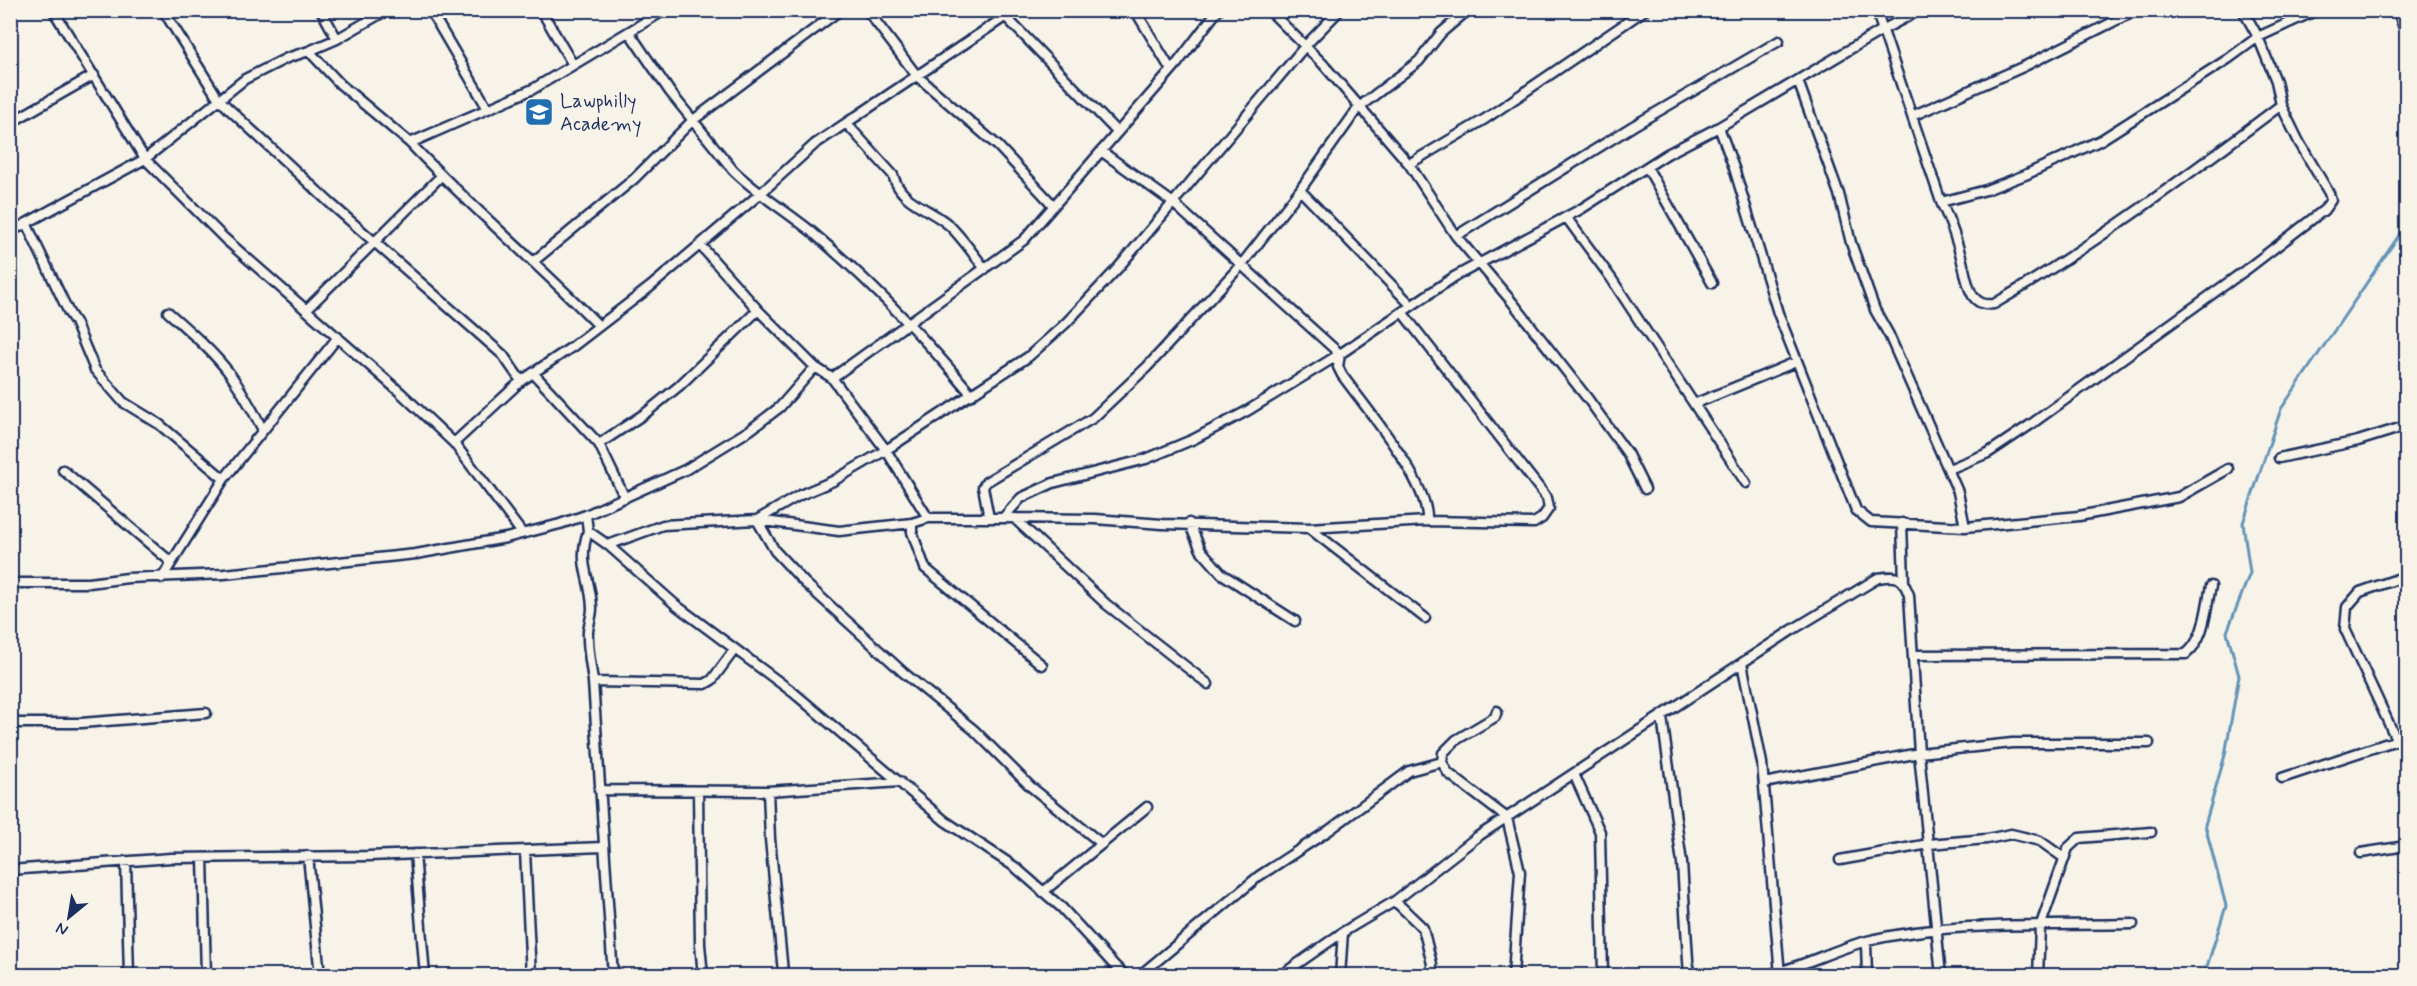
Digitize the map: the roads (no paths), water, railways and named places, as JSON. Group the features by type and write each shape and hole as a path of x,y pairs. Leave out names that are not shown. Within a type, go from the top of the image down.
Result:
{"main road":[{"path":"2399,10 2406,29"}],"street":[{"path":"53,10 145,159 224,238 338,337 454,443 522,533"},
{"path":"163,10 219,98 375,243 503,355 521,381"},
{"path":"321,10 337,39"},
{"path":"10,232 27,225 145,159 219,98 264,68 337,39 387,10"},
{"path":"430,10 488,109"},
{"path":"541,10 573,65"},
{"path":"534,261 634,179 692,121 840,10"},
{"path":"867,10 917,76 998,146 1053,205"},
{"path":"454,443 521,381 599,326 700,245 815,144 1015,10"},
{"path":"1135,10 1171,70"},
{"path":"832,378 1024,240 1171,70 1218,10"},
{"path":"1269,10 1306,45 1409,164 1456,236 1513,303 1588,399 1626,453 1646,489"},
{"path":"757,520 800,495 833,481 886,450 1028,357 1065,324 1118,268 1306,45 1340,10"},
{"path":"989,518 983,487 986,482 1093,418 1147,367 1242,264 1300,190 1359,107 1419,61 1441,33 1468,10"},
{"path":"1409,164 1485,119 1645,10"},
{"path":"1876,10 1941,202 1951,225 1967,283 1973,296 1980,303 1994,304 2063,263 2196,169 2281,105"},
{"path":"1003,518 1021,498 1053,483 1146,459 1194,439 1247,411 1479,264 1566,217 1647,167 1920,10"},
{"path":"1912,116 2025,66 2137,10"},
{"path":"1948,469 1988,453 2013,436 2247,269 2324,210 2331,200 2281,105 2276,81 2244,10"},
{"path":"1941,202 2025,175 2101,140 2258,38 2317,10"},
{"path":"410,142 533,89 664,11"},
{"path":"1006,17 1118,132"},
{"path":"629,32 692,121 733,170 744,181 812,232 910,324 972,395"},
{"path":"1456,236 1633,126 1779,41"},
{"path":"309,51 340,84 410,142 441,176 534,261 599,326"},
{"path":"10,123 94,75"},
{"path":"1798,81 1839,194 1851,243 1869,293 1958,492 1965,527"},
{"path":"846,123 893,175 896,185 904,196 950,226 985,269"},
{"path":"1719,127 1734,168 1767,284 1796,362 1821,417 1856,510 1871,522 1965,527 2079,516 2179,496 2228,469"},
{"path":"1101,151 1172,202 1340,354"},
{"path":"1647,167 1712,282"},
{"path":"306,310 441,176"},
{"path":"1300,190 1411,305"},
{"path":"1566,217 1611,278 1746,483"},
{"path":"27,225 69,314 75,322 95,370 123,402 159,424 224,479"},
{"path":"700,245 758,310 815,368 832,378 886,450 928,518"},
{"path":"599,444 647,412 679,386 758,310"},
{"path":"168,312 229,373 248,401 263,430"},
{"path":"608,545 663,525 757,520 839,531 912,523 928,518 1014,518 1309,528 1427,521 1534,523 1542,518 1549,508 1547,498 1402,312"},
{"path":"162,578 224,479 338,337"},
{"path":"1340,354 1338,367 1342,375 1414,477 1428,511 1427,521"},
{"path":"1694,404 1796,362"},
{"path":"10,583 89,583 128,578 224,574 417,554 506,538 560,524 586,515 686,470 750,430 780,407 815,368"},
{"path":"533,374 599,444 625,498"},
{"path":"2279,458 2358,441 2406,426"},
{"path":"63,470 171,562"},
{"path":"586,515 588,531 583,552 592,611 588,641 593,682 613,975"},
{"path":"1014,518 1106,604 1208,684"},
{"path":"757,520 775,551 805,583 904,673 974,730 1030,786 1102,844"},
{"path":"912,523 912,532 925,568 1042,665"},
{"path":"1189,523 1201,550 1222,574 1295,621"},
{"path":"1902,523 1904,582 1909,595 1919,753 1941,975"},
{"path":"1309,528 1425,618"},
{"path":"588,531 608,545 677,606 794,693 945,821 1015,867 1062,908 1126,975"},
{"path":"1280,975 1343,932 1395,901 1478,837 1822,611 1878,578 1894,575 1904,582"},
{"path":"2397,741 2346,629 2347,608 2360,592 2406,576"},
{"path":"1913,655 2186,654 2196,647 2211,586"},
{"path":"593,682 705,684 712,680 735,649"},
{"path":"1742,663 1764,783 1780,974"},
{"path":"1497,711 1495,717 1456,740 1443,753 1442,762 1448,773 1507,818 1520,872 1513,975"},
{"path":"10,723 81,723 206,713"},
{"path":"1662,717 1682,863 1689,975"},
{"path":"2282,778 2406,737"},
{"path":"1764,783 1919,753 2012,742 2149,743"},
{"path":"1139,975 1258,876 1328,831 1408,771 1442,762"},
{"path":"1574,774 1600,832 1603,975"},
{"path":"599,790 768,791 900,782"},
{"path":"698,791 700,944 703,975"},
{"path":"768,791 770,839 783,972"},
{"path":"1043,892 1147,807"},
{"path":"2038,975 2040,927 2068,848 2079,838 2151,832"},
{"path":"1840,860 1929,844 1987,839 2011,834 2040,841 2064,858"},
{"path":"2361,854 2406,846"},
{"path":"10,870 203,858 525,851 603,847"},
{"path":"525,851 531,975"},
{"path":"415,854 425,975"},
{"path":"308,856 320,975"},
{"path":"203,858 206,975"},
{"path":"126,861 129,975"},
{"path":"1395,901 1423,928 1432,964 1431,975"},
{"path":"1762,975 1780,974 1866,942 1937,929 2133,924"},
{"path":"1340,975 1343,932"},
{"path":"1866,942 1867,975"}],"waterway":[{"path":"2204,976 2226,906 2205,825 2225,755 2239,676 2227,632 2250,573 2243,523 2281,409 2406,225"}],"place":[{"name":"Lawphilly Academy","path":"539,112"}]}
